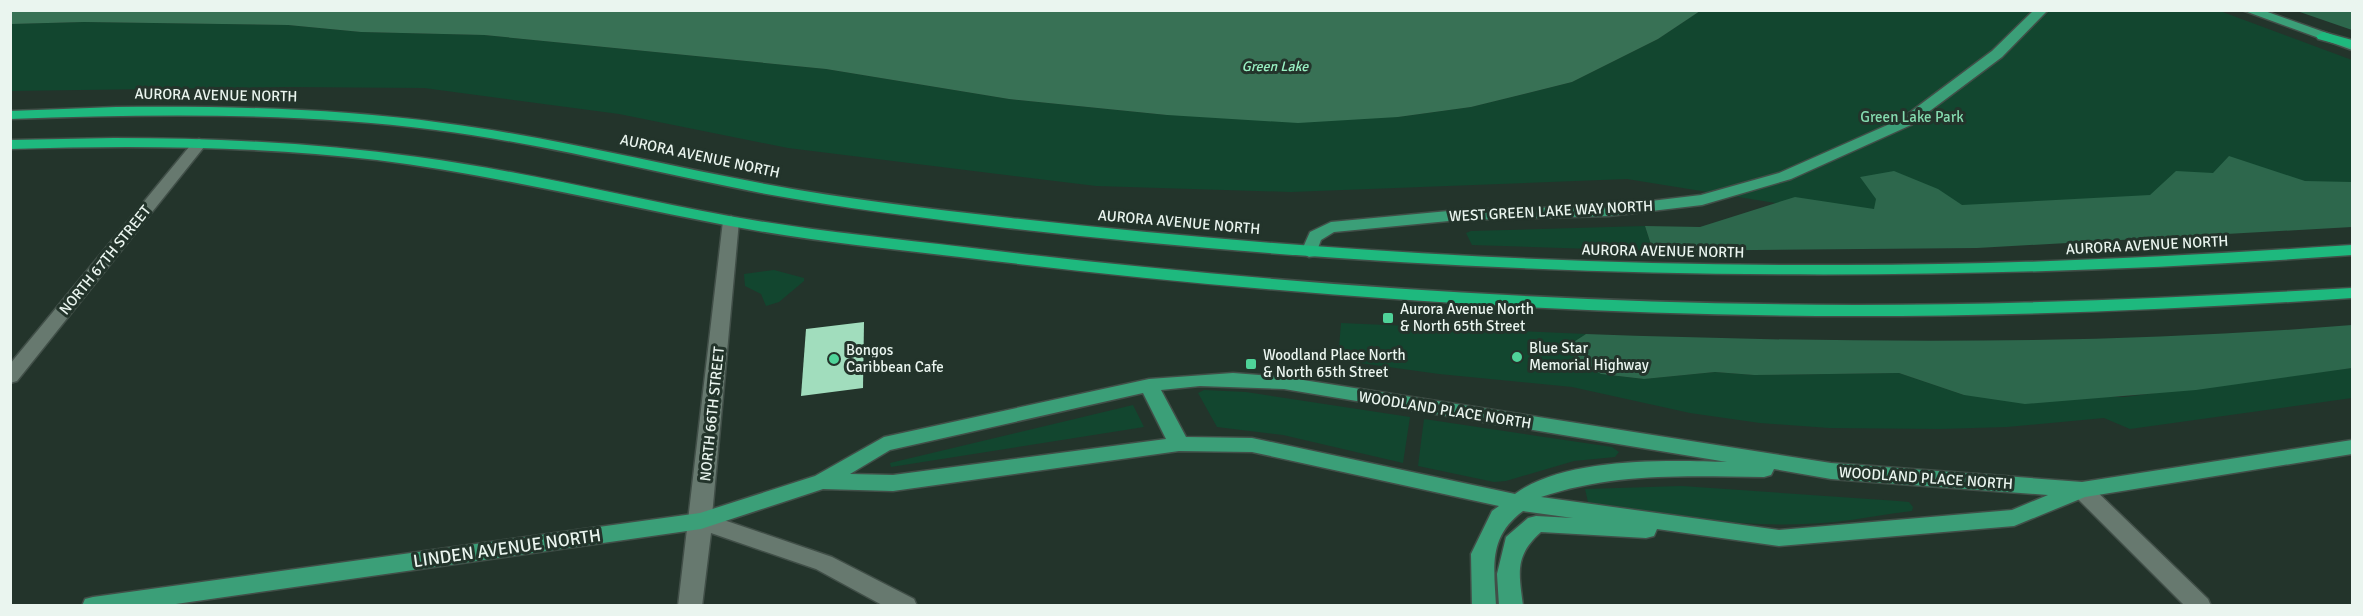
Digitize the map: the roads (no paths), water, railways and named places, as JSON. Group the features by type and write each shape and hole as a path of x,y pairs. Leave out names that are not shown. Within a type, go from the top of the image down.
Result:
{"highway":[{"name":"AURORA AVENUE NORTH","path":"10,115 178,110 368,119 500,135 765,189 885,207 1012,224 1309,252 1623,268 1804,271 2089,267 2352,250"},
{"path":"10,145 200,144 312,150 420,161 524,179 731,221 962,252 1217,280 1397,295 1593,306 1790,310 1985,310 2173,304 2352,293"}],"main road":[{"name":"WEST GREEN LAKE WAY NORTH","path":"1309,252 1310,243 1317,232 1331,227 1459,215 1621,210 1702,200 1785,176 1906,122 1997,54 2042,10"},
{"path":"2248,10 2352,45"},
{"name":"WOODLAND PLACE NORTH","path":"701,521 822,481 884,444 1149,385 1191,379 1246,378 1831,471 2082,490"},
{"path":"1149,385 1179,444"},
{"name":"WOODLAND PLACE NORTH","path":"822,481 893,483 1179,444 1252,445 1290,451 1516,502 1779,538 2014,518 2082,490 2352,447"},
{"path":"1484,606 1479,584 1484,546 1494,525 1516,502 1534,490 1567,478 1599,472 1644,468 1831,471"},
{"name":"LINDEN AVENUE NORTH","path":"93,606 701,521"},
{"path":"1511,606 1508,574 1514,543 1536,524 1779,538"}],"street":[{"name":"NORTH 67TH STREET","path":"10,377 200,144"},
{"name":"NORTH 66TH STREET","path":"690,606 701,521 731,221"},
{"path":"2082,490 2200,606"},
{"name":"LINDEN AVENUE NORTH","path":"701,521 824,563 906,606"}],"water":[{"name":"Green Lake","path":"10,11 1700,11 1658,39 1572,82 1471,107 1398,117 1298,123 1167,115 1009,99 826,69 484,35 361,32 288,25 84,22 11,24"}],"place":[{"name":"Aurora Avenue North & North 65th Street","path":"1388,318"},
{"name":"Blue Star Memorial Highway","path":"1517,357"},
{"name":"Bongos Caribbean Cafe","path":"834,359"},
{"name":"Woodland Place North & North 65th Street","path":"1251,364"}],"park label":[{"name":"Green Lake Park","path":"1912,117"}]}
